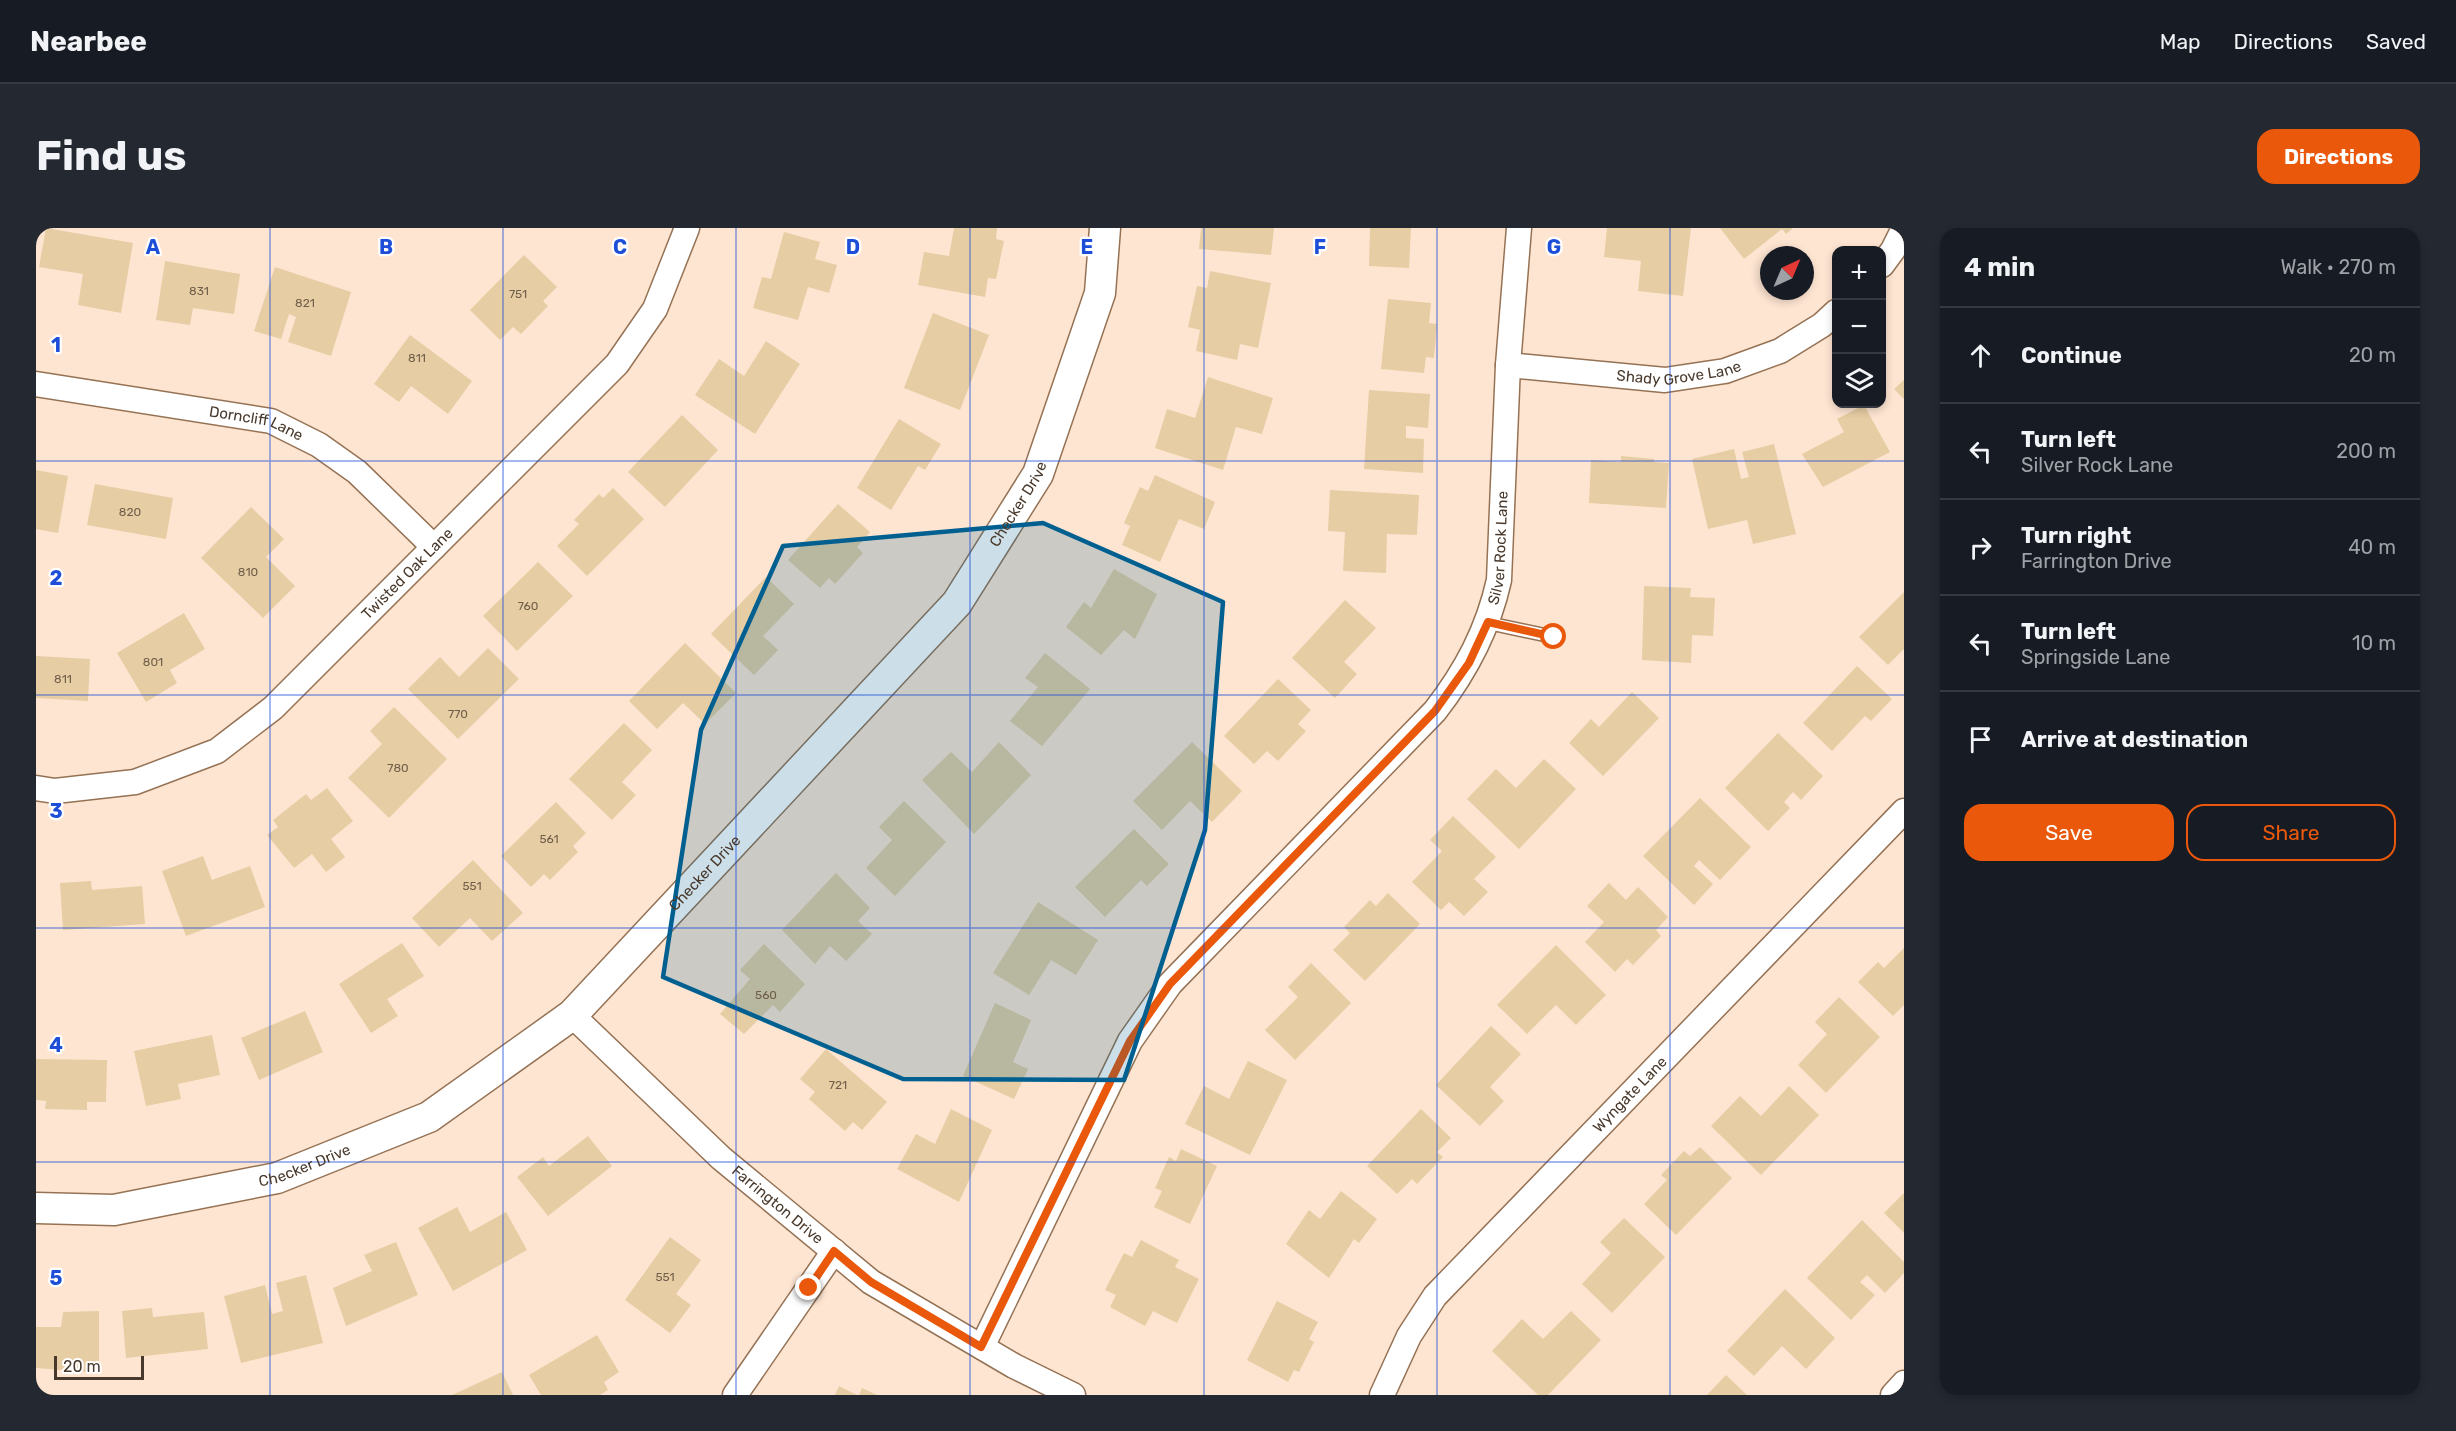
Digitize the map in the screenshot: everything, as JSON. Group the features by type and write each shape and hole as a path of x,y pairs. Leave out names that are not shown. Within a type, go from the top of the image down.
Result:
{"street":[{"name":"Twisted Oak Lane","path":"36,788 55,791 135,782 217,751 273,708 617,364 655,309 687,228"},
{"name":"Checker Drive","path":"36,1208 114,1210 277,1178 429,1117 572,1015 957,603 1038,474 1100,293 1105,228"},
{"name":"Silver Rock Lane","path":"981,1347 1136,1031 1170,984 1435,711 1469,663 1488,622 1499,580 1508,365 1519,228"},
{"path":"1886,259 1904,228"},
{"name":"Shady Grove Lane","path":"1508,365 1665,380 1725,371 1780,351 1822,325 1832,316"},
{"name":"Dorncliff Lane","path":"36,384 271,421 319,445 357,472 434,547"},
{"name":"Wyngate Lane","path":"1382,1395 1409,1336 1435,1296 1904,812"},
{"name":"Farrington Drive","path":"572,1015 721,1158 871,1282 1014,1366 1073,1395"},
{"path":"735,1395 834,1251"},
{"path":"1893,1395 1904,1383"}],"lane":[{"path":"1488,622 1554,637"}],"highlighted area":[{"path":"1043,523 1223,602 1205,830 1124,1080 903,1079 663,977 701,730 783,546"}],"building":[{"path":"46,228 133,243 121,313 78,305 83,274 39,267"},
{"path":"954,228 997,228 996,239 1004,241 996,279 988,278 985,297 918,285 924,252 949,256"},
{"path":"1201,228 1274,228 1271,255 1199,249"},
{"path":"1370,228 1411,228 1409,268 1369,266"},
{"path":"1607,228 1691,228 1683,296 1638,291 1641,261 1604,257"},
{"path":"1720,228 1793,228 1786,234 1782,229 1744,259"},
{"path":"784,232 820,242 815,259 837,265 829,293 808,287 798,320 753,308 762,277 771,279"},
{"path":"524,255 557,287 543,301 548,306 521,334 513,327 500,340 470,310"},
{"path":"165,261 240,274 234,314 193,308 190,325 156,320"},
{"path":"275,267 351,292 331,356 288,342 296,317 289,314 281,339 254,331"},
{"path":"1210,271 1271,283 1258,348 1240,344 1237,360 1196,351 1200,330 1188,327 1197,286 1207,288"},
{"path":"1388,299 1431,303 1429,323 1437,324 1434,358 1426,357 1424,373 1381,369"},
{"path":"933,313 989,335 960,410 904,388"},
{"path":"410,335 472,381 448,414 411,386 399,402 374,384"},
{"path":"766,341 800,364 755,434 695,395 719,359 744,376"},
{"path":"1208,377 1273,398 1262,434 1236,427 1223,470 1155,448 1167,409 1195,418"},
{"path":"1904,380 1904,399 1894,389"},
{"path":"1369,390 1430,394 1428,428 1406,426 1406,438 1424,439 1423,473 1364,469"},
{"path":"1858,408 1866,408 1890,452 1823,487 1802,454 1844,432 1837,419"},
{"path":"682,415 718,450 665,507 628,472"},
{"path":"899,419 941,444 925,470 918,466 891,510 857,488"},
{"path":"1774,444 1796,534 1753,544 1747,520 1708,529 1692,459 1734,449 1741,479 1749,477 1742,452"},
{"path":"1621,456 1669,463 1666,508 1589,503 1591,460 1621,462"},
{"path":"36,470 68,476 58,533 36,529"},
{"path":"1155,475 1215,502 1204,529 1179,519 1160,562 1122,545 1130,526 1124,523 1140,487 1148,491"},
{"path":"95,484 173,498 166,539 87,525"},
{"path":"613,488 644,519 587,576 557,546 579,524 574,520 599,494 603,498"},
{"path":"1330,490 1419,495 1417,535 1387,534 1386,573 1343,571 1345,532 1328,531"},
{"path":"838,504 870,532 857,547 863,553 835,584 829,578 820,588 788,560"},
{"path":"251,507 284,539 266,557 295,586 263,618 201,558"},
{"path":"538,562 573,596 517,651 483,616"},
{"path":"1114,569 1157,594 1135,639 1124,630 1101,655 1066,627 1084,602 1091,608"},
{"path":"766,577 794,604 763,636 778,650 754,675 711,634"},
{"path":"1644,586 1691,588 1690,597 1715,598 1713,636 1692,635 1691,663 1642,660"},
{"path":"1904,592 1904,649 1888,665 1859,637"},
{"path":"1345,600 1376,628 1344,662 1357,674 1335,698 1292,658"},
{"path":"184,613 205,649 170,670 177,683 146,702 117,653"},
{"path":"685,643 736,693 705,724 683,703 657,729 629,701"},
{"path":"488,648 519,679 458,739 408,689 440,657 459,677"},
{"path":"1045,653 1090,689 1042,746 1010,721 1038,687 1025,678"},
{"path":"36,656 90,659 88,701 36,698"},
{"path":"1857,666 1892,699 1871,721 1865,716 1832,751 1803,723"},
{"path":"1278,679 1311,710 1298,724 1306,731 1278,761 1267,751 1254,764 1224,736"},
{"path":"1632,692 1659,718 1603,776 1569,743 1591,719 1599,727"},
{"path":"394,707 447,759 389,818 348,778 382,744 370,731"},
{"path":"624,723 652,750 622,782 636,795 612,820 569,779"},
{"path":"1778,733 1823,776 1801,800 1793,792 1784,802 1790,808 1768,831 1725,788"},
{"path":"999,742 1031,775 974,834 922,780 951,752 972,772"},
{"path":"1192,742 1242,791 1212,822 1190,801 1162,830 1133,801"},
{"path":"1544,759 1576,789 1519,849 1467,799 1496,769 1516,788"},
{"path":"327,788 353,821 331,839 345,857 326,872 312,854 294,868 267,835 278,827 273,820 306,794 311,800"},
{"path":"1700,798 1751,847 1720,880 1699,860 1694,866 1713,884 1694,905 1643,856"},
{"path":"904,801 946,842 895,896 866,868 892,840 879,827"},
{"path":"556,802 586,833 573,846 578,852 550,880 544,874 531,887 501,856"},
{"path":"1453,816 1496,857 1474,879 1488,892 1464,916 1449,902 1441,910 1412,882 1442,851 1430,840"},
{"path":"1134,829 1169,864 1147,886 1141,880 1105,917 1075,887"},
{"path":"203,856 212,880 250,866 265,907 186,936 162,871"},
{"path":"473,860 523,913 492,941 470,918 439,947 412,918"},
{"path":"836,873 870,908 858,921 872,934 846,961 830,946 815,964 782,930"},
{"path":"91,881 92,890 142,886 145,924 63,930 60,883"},
{"path":"1609,883 1626,900 1638,887 1668,917 1656,930 1661,936 1633,965 1627,959 1615,972 1585,942 1604,922 1587,906"},
{"path":"1388,893 1420,924 1365,981 1333,950 1350,933 1344,927 1370,900 1376,906"},
{"path":"1038,902 1098,940 1076,975 1051,960 1029,995 993,973"},
{"path":"402,943 424,976 387,999 398,1016 371,1033 339,984"},
{"path":"764,944 805,984 780,1012 773,1005 744,1034 720,1014 750,979 740,970"},
{"path":"1556,945 1606,995 1576,1025 1556,1005 1527,1034 1497,1005"},
{"path":"1904,948 1904,1005 1893,1016 1858,982 1878,962 1884,968"},
{"path":"1311,963 1351,1003 1295,1060 1265,1030 1298,997 1288,987"},
{"path":"1839,997 1880,1037 1826,1093 1798,1065 1827,1034 1815,1022"},
{"path":"995,1003 1031,1020 1013,1062 1028,1069 1014,1099 963,1076"},
{"path":"305,1011 323,1052 259,1080 241,1038"},
{"path":"1491,1026 1521,1054 1490,1087 1504,1101 1480,1126 1436,1085"},
{"path":"212,1035 220,1075 178,1084 181,1099 146,1106 134,1051"},
{"path":"826,1049 887,1102 862,1130 853,1122 845,1131 809,1099 815,1092 800,1079"},
{"path":"36,1059 107,1060 106,1102 87,1102 87,1110 45,1109 46,1101 36,1100"},
{"path":"1248,1061 1287,1080 1250,1155 1185,1124 1204,1086 1229,1099"},
{"path":"1789,1086 1819,1115 1761,1175 1711,1126 1740,1096 1761,1116"},
{"path":"951,1109 992,1130 959,1202 897,1169 916,1134 935,1144"},
{"path":"1421,1109 1451,1138 1437,1152 1443,1157 1417,1184 1412,1179 1397,1194 1367,1166"},
{"path":"588,1136 612,1166 548,1216 517,1177 543,1157 549,1166"},
{"path":"1700,1147 1732,1178 1676,1235 1644,1204 1667,1180 1661,1175 1684,1151 1690,1156"},
{"path":"1181,1149 1217,1166 1190,1224 1154,1207 1162,1191 1155,1188 1169,1157 1176,1161"},
{"path":"1341,1191 1377,1219 1359,1243 1354,1239 1329,1278 1286,1244 1309,1210 1320,1219"},
{"path":"1904,1193 1904,1233 1884,1213"},
{"path":"457,1207 470,1232 506,1212 527,1250 453,1291 418,1228"},
{"path":"1624,1218 1665,1257 1612,1313 1582,1284 1611,1253 1600,1242"},
{"path":"1862,1220 1904,1262 1904,1273 1885,1293 1867,1275 1860,1282 1875,1295 1851,1320 1807,1278"},
{"path":"670,1237 701,1260 676,1294 691,1305 670,1333 625,1300"},
{"path":"1141,1240 1179,1260 1175,1267 1199,1279 1177,1323 1153,1311 1145,1326 1110,1307 1116,1295 1105,1290 1124,1253 1132,1257"},
{"path":"396,1242 418,1295 346,1326 333,1288 372,1271 364,1255"},
{"path":"306,1275 323,1343 241,1363 224,1296 265,1285 272,1314 283,1311 276,1283"},
{"path":"1785,1289 1835,1338 1806,1369 1782,1346 1754,1376 1727,1351"},
{"path":"1277,1301 1318,1322 1309,1339 1314,1342 1299,1372 1294,1370 1288,1382 1247,1360"},
{"path":"152,1308 153,1317 204,1312 208,1349 126,1358 122,1311"},
{"path":"99,1311 99,1373 36,1368 36,1327 61,1327 63,1312"},
{"path":"1571,1311 1601,1340 1548,1395 1538,1395 1492,1351 1522,1319 1543,1339"},
{"path":"597,1335 619,1372 604,1382 608,1390 600,1395 541,1395 529,1375"},
{"path":"502,1372 513,1395 452,1395"},
{"path":"1726,1375 1747,1395 1707,1395"},
{"path":"839,1386 857,1395 835,1395"},
{"path":"862,1388 877,1395 859,1395"}],"route":[{"path":"809,1288 834,1251 871,1282 981,1347 1130,1041 1170,984 1435,711 1469,663 1488,622 1554,637"}]}
